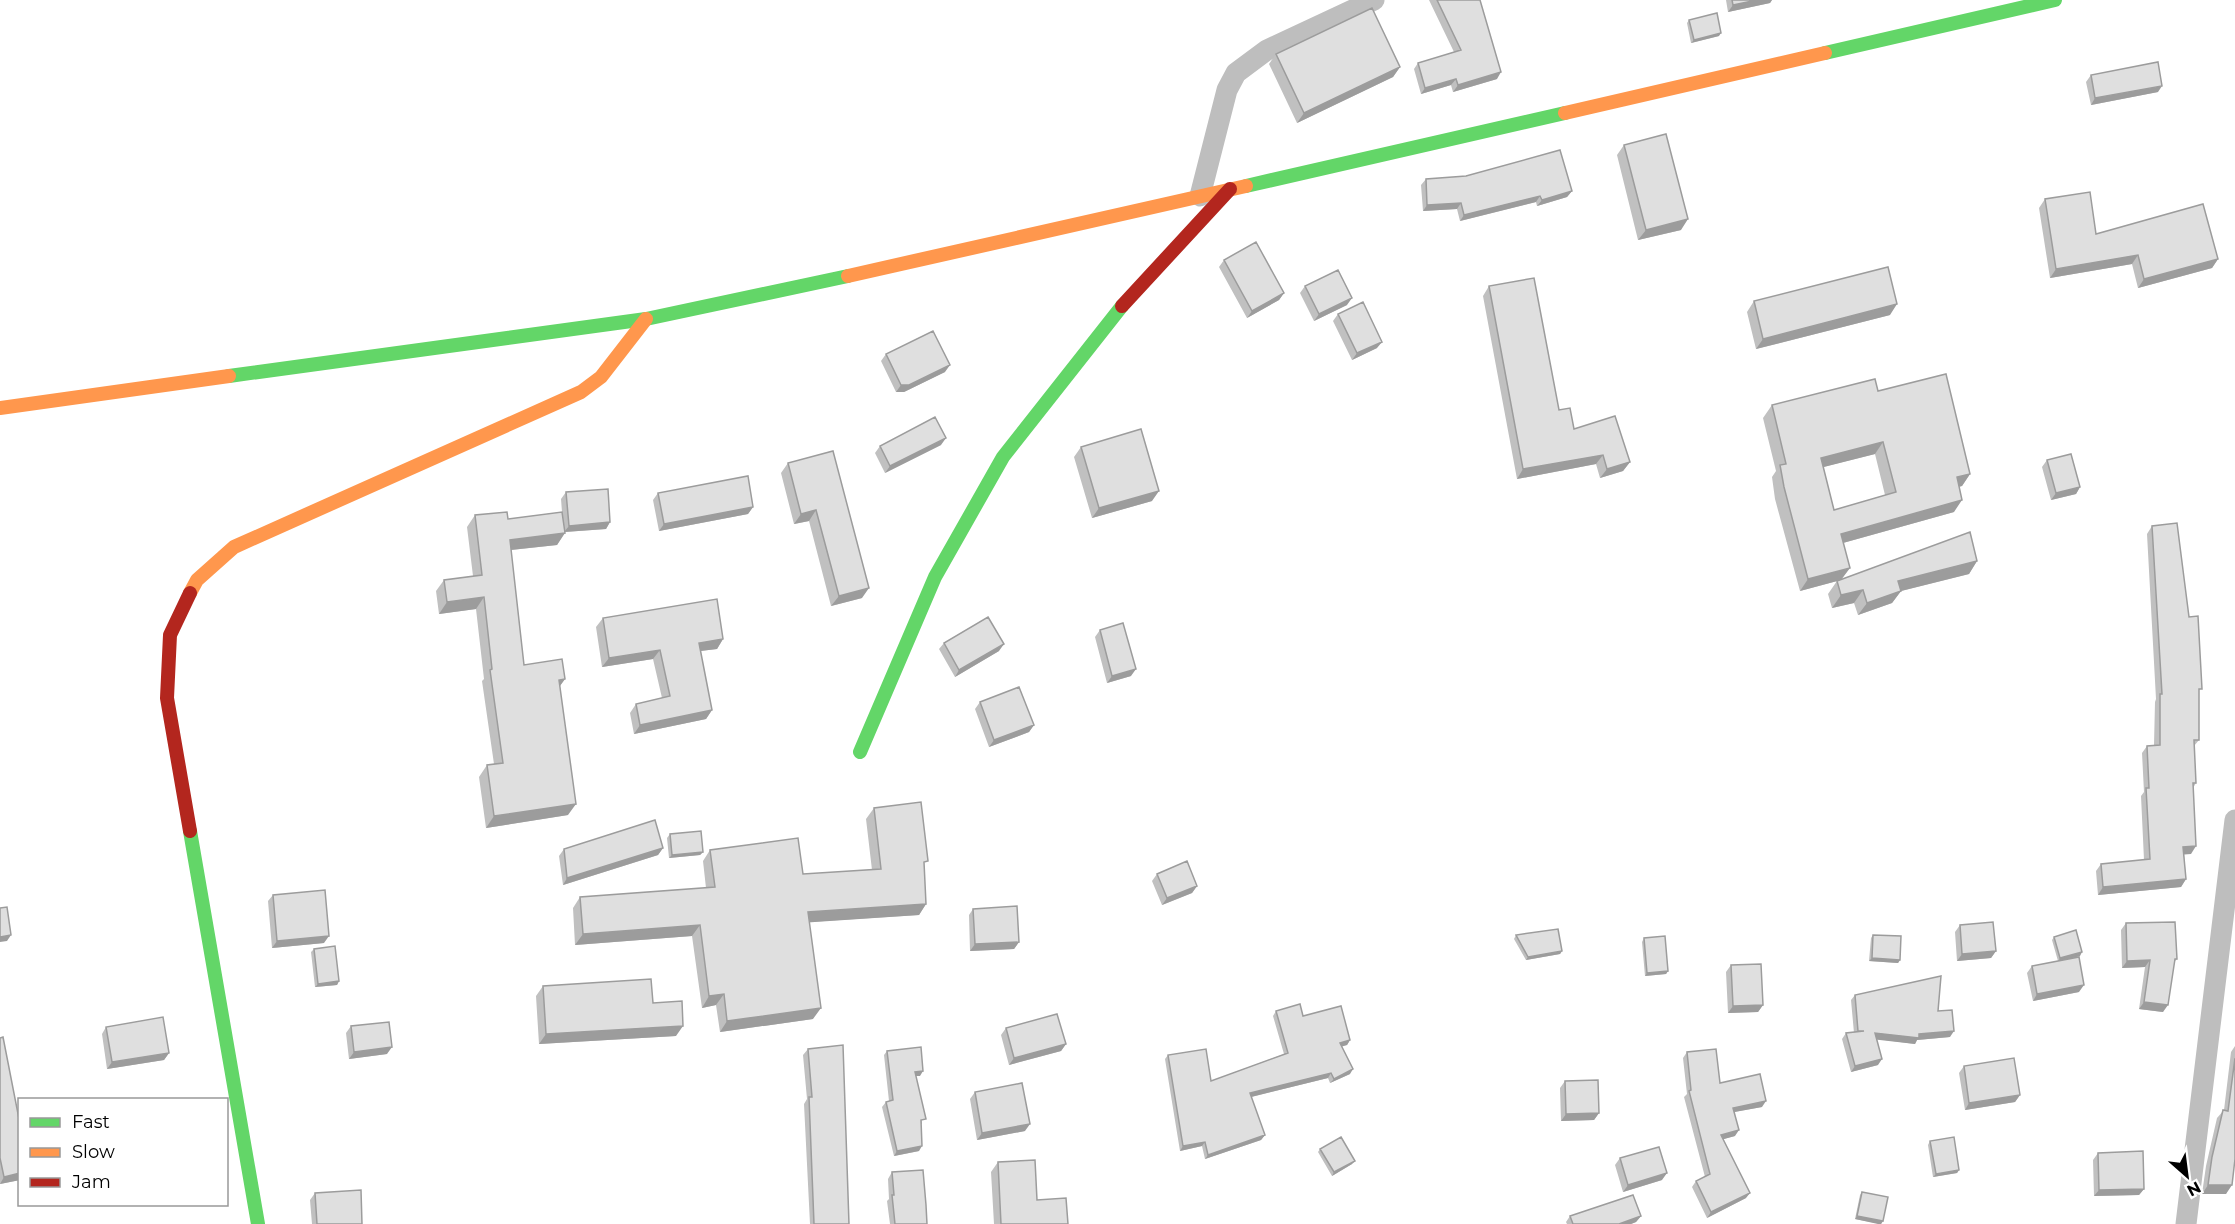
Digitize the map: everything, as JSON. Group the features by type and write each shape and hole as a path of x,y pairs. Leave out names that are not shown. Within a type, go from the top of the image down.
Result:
{"main road":[{"path":"0,408 646,319 940,256 2010,6 2055,0"},
{"path":"860,752 935,577 1003,457 1132,293 1230,189"},
{"path":"258,1224 167,698 170,635 197,580 234,547 581,392 601,377 646,319"}],"street":[{"path":"1200,196 1227,90 1236,73 1267,50 1374,0"},
{"path":"2186,1224 2235,820"}],"building":[{"path":"1437,0 1480,0 1501,72 1458,85 1456,79 1425,88 1418,63 1461,50"},
{"path":"1732,0 1757,0 1733,5"},
{"path":"1372,8 1400,67 1304,113 1276,54"},
{"path":"1717,13 1721,33 1694,40 1689,20"},
{"path":"2158,62 2162,86 2095,98 2091,75"},
{"path":"1666,134 1688,219 1646,230 1624,145"},
{"path":"1560,150 1572,191 1542,200 1540,196 1464,215 1461,203 1427,205 1426,179 1466,176"},
{"path":"2090,192 2096,234 2203,204 2218,259 2144,279 2138,255 2056,269 2045,199"},
{"path":"1256,242 1284,293 1252,311 1224,260"},
{"path":"1888,267 1897,304 1763,339 1754,301"},
{"path":"1338,270 1352,298 1319,314 1305,286"},
{"path":"1534,278 1559,410 1570,408 1574,429 1615,416 1630,462 1607,469 1603,455 1523,469 1489,286"},
{"path":"1363,302 1382,342 1357,353 1338,314"},
{"path":"933,331 950,365 909,385 901,385 886,354"},
{"path":"1946,374 1970,474 1957,477 1962,500 1841,534 1850,568 1808,579 1784,487 1780,465 1786,464 1772,405 1875,379 1878,391","holes":["1883,442 1896,492 1834,510 1821,458"]},
{"path":"935,417 946,438 890,466 880,446"},
{"path":"1141,429 1159,491 1099,508 1081,447"},
{"path":"833,451 869,588 839,596 816,510 801,514 788,463"},
{"path":"2071,454 2080,487 2056,493 2047,460"},
{"path":"748,476 753,507 664,524 658,493"},
{"path":"608,489 610,522 569,526 566,492"},
{"path":"507,512 508,519 562,512 565,533 510,540 524,665 562,659 565,679 559,680 576,804 494,816 487,765 503,763 490,670 492,669 484,597 447,602 444,580 482,575 475,515"},
{"path":"2177,523 2189,617 2198,616 2202,689 2199,689 2199,740 2194,740 2196,783 2193,783 2196,846 2183,847 2186,879 2103,887 2101,864 2150,859 2146,788 2149,788 2147,746 2160,745 2160,694 2162,694 2152,526"},
{"path":"1970,532 1977,561 1898,581 1901,591 1867,603 1863,590 1841,595 1837,581"},
{"path":"717,599 723,639 699,643 712,710 640,725 636,704 670,696 660,650 609,658 603,618"},
{"path":"988,617 1004,644 959,670 944,643"},
{"path":"1123,623 1136,669 1112,676 1100,630"},
{"path":"1019,687 1034,725 994,740 980,702"},
{"path":"921,802 928,861 924,862 926,904 808,912 821,1008 727,1021 724,994 709,996 700,925 583,934 580,897 715,887 710,850 798,838 803,874 881,869 874,808"},
{"path":"655,820 663,848 567,878 564,849"},
{"path":"701,831 703,852 672,855 670,834"},
{"path":"1187,861 1197,886 1167,898 1157,874"},
{"path":"325,890 329,936 277,941 273,895"},
{"path":"1017,906 1019,942 975,944 973,909"},
{"path":"7,907 11,935 0,937 0,908"},
{"path":"1993,922 1996,951 1962,954 1960,925"},
{"path":"2175,922 2177,959 2175,959 2168,1005 2144,1002 2150,960 2127,961 2126,923"},
{"path":"1558,929 1562,951 1528,957 1516,935"},
{"path":"2076,930 2082,952 2060,958 2054,937"},
{"path":"1873,935 1901,936 1900,960 1872,958"},
{"path":"1665,936 1668,971 1647,973 1644,938"},
{"path":"335,946 339,981 318,984 314,949"},
{"path":"2079,957 2084,985 2037,994 2032,966"},
{"path":"1761,964 1763,1005 1733,1006 1731,965"},
{"path":"1941,976 1938,1011 1952,1010 1954,1031 1919,1034 1919,1038 1875,1033 1882,1059 1855,1066 1846,1033 1864,1031 1858,1031 1855,995"},
{"path":"651,979 653,1003 682,1001 683,1026 546,1034 543,986"},
{"path":"1300,1004 1303,1016 1341,1006 1350,1040 1340,1043 1353,1069 1334,1079 1331,1073 1250,1093 1265,1135 1208,1155 1205,1142 1183,1146 1168,1055 1206,1049 1211,1081 1288,1053 1276,1011"},
{"path":"1057,1014 1066,1044 1014,1058 1006,1028"},
{"path":"163,1017 169,1053 112,1062 106,1027"},
{"path":"389,1022 392,1047 354,1052 351,1026"},
{"path":"3,1037 18,1114 18,1174 4,1177 0,1158 0,1038"},
{"path":"843,1045 849,1224 814,1224 809,1097 812,1097 808,1049"},
{"path":"921,1047 923,1071 915,1072 926,1119 921,1120 922,1146 897,1151 886,1102 893,1100 887,1051"},
{"path":"1716,1049 1720,1083 1760,1074 1766,1101 1733,1108 1739,1130 1721,1135 1750,1193 1711,1212 1696,1181 1710,1174 1689,1091 1691,1090 1687,1052"},
{"path":"2014,1058 2020,1095 1969,1103 1964,1066"},
{"path":"2235,1058 2235,1159 2232,1185 2208,1185 2223,1110 2228,1111"},
{"path":"1598,1080 1599,1113 1566,1114 1565,1081"},
{"path":"1022,1083 1030,1124 982,1133 975,1092"},
{"path":"1341,1137 1355,1161 1334,1172 1320,1149"},
{"path":"1954,1137 1959,1170 1936,1174 1930,1141"},
{"path":"1659,1147 1667,1173 1628,1185 1620,1158"},
{"path":"2143,1151 2144,1189 2099,1190 2098,1153"},
{"path":"1035,1160 1037,1200 1066,1198 1068,1224 1001,1224 998,1162"},
{"path":"923,1170 927,1224 895,1224 892,1172"},
{"path":"361,1190 362,1224 317,1224 315,1193"},
{"path":"1862,1192 1888,1197 1883,1221 1857,1216"},
{"path":"1633,1195 1641,1216 1619,1224 1573,1224 1570,1216"}],"traffic: fast":[{"path":"1825,53 2055,0"},
{"path":"1246,186 1565,113"},
{"path":"229,376 646,319 848,276"},
{"path":"860,752 935,577 1003,457 1122,306"},
{"path":"190,831 258,1224"}],"traffic: slow":[{"path":"1565,113 1825,53"},
{"path":"848,276 1246,186"},
{"path":"190,593 197,580 234,547 581,392 601,377 646,319"},
{"path":"0,408 229,376"}],"traffic: jam":[{"path":"1122,306 1230,189"},
{"path":"190,593 170,635 167,698 190,831"}]}
